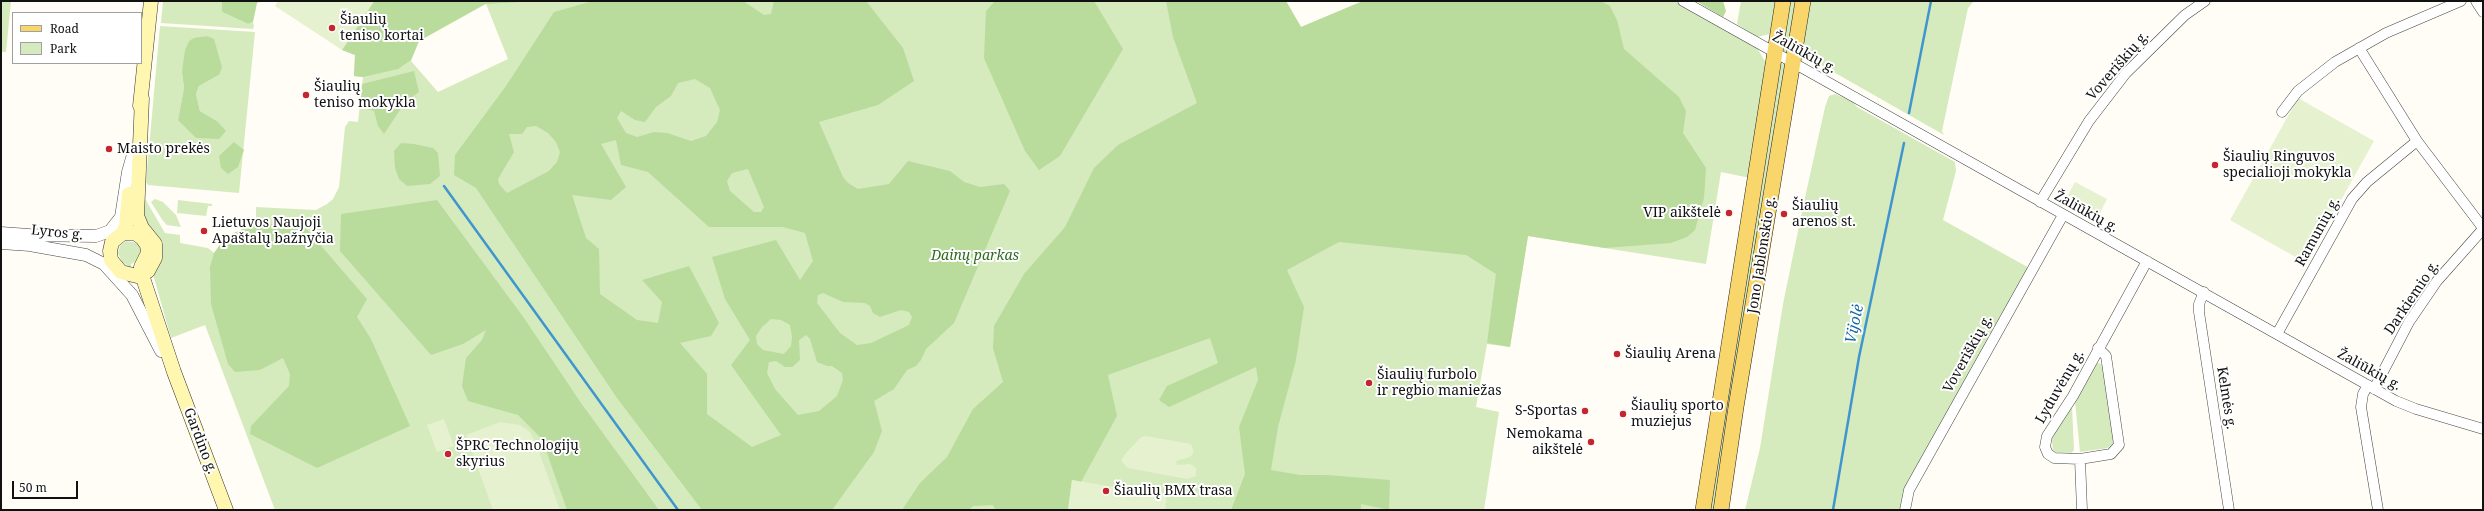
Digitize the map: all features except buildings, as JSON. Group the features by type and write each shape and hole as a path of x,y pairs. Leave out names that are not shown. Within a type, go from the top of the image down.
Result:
{"main road":[{"path":"146,272 156,250 152,239 142,228 137,216 142,98 151,1"},
{"name":"Jono Jablonskio g.","path":"1703,510 1784,1"},
{"name":"Jono Jablonskio g.","path":"1721,510 1736,407 1804,1"},
{"path":"111,249 126,227 134,151 142,98"},
{"path":"123,233 139,236 147,245 148,253 141,267 146,272 150,280 172,352 174,372"},
{"name":"Gardino g.","path":"111,249 114,264 138,288 161,351 174,372 226,510"},
{"path":"125,274 146,272"}],"street":[{"name":"Žaliūkių g.","path":"1684,1 2371,387 2416,409 2483,429"},
{"name":"Voveriškių g.","path":"2040,202 2089,121 2126,73 2174,25 2205,1"},
{"path":"2282,112 2298,91 2313,78 2358,48 2386,33 2461,1"},
{"path":"2476,1 2483,12"},
{"path":"2358,48 2417,141 2483,229"},
{"name":"Ramunių g.","path":"2277,334 2352,199 2367,182 2417,141"},
{"path":"23,240 96,236 114,229 122,213 128,172 134,151"},
{"name":"Voveriškių g.","path":"1905,510 1909,490 2063,215"},
{"name":"Darkiemio g.","path":"2378,510 2361,406 2363,394 2371,387 2409,322 2429,293 2483,229"},
{"name":"Lyros g.","path":"1,233 23,240 111,249"},
{"path":"23,240 86,255 104,264 132,295 161,351"},
{"name":"Lyros g.","path":"1,243 23,240 87,242 111,249"},
{"name":"Lyduvėnų g.","path":"2098,348 2106,356 2119,445 2112,454 2080,458 2054,458 2048,454 2046,447 2047,436 2073,396 2098,348 2147,261"},
{"name":"Kelmės g.","path":"2204,292 2199,304 2199,312 2229,510"},
{"path":"2080,458 2082,510"}],"green space":[{"path":"1,1 11,1 6,52 1,52"},
{"path":"163,1 222,1 222,12 248,24 253,22 254,26 253,29 161,23"},
{"path":"222,1 261,1 257,3 253,22 248,24 222,12"},
{"name":"Šiaulių teniso kortai","path":"278,1 374,1 342,50 275,6"},
{"name":"Dainų parkas","path":"374,1 1286,1 1301,27 1363,1 1675,1 1757,48 1766,63 1750,178 1721,172 1706,264 1528,236 1510,347 1487,344 1476,407 1499,412 1484,510 275,510 205,325 171,338 153,274 141,216 144,197 165,233 180,235 180,243 208,248 214,253 234,233 256,223 256,207 316,210 327,204 333,199 339,187 345,127 349,121 358,122 363,77 354,76 355,55 342,50","holes":["486,4 508,59 438,92 411,61 419,41"]},
{"path":"374,1 540,1 485,4 419,41 411,60 398,69 363,77 354,76 355,55 342,50"},
{"path":"593,1 743,1 764,15 771,14 774,1 866,1 903,48 914,81 878,105 819,122 843,177 848,183 858,189 889,184 908,161 950,171 964,182 980,187 1004,184 1010,191 954,323 926,349 921,360 916,366 907,370 894,389 874,401 882,431 874,452 832,510 702,510 617,398 476,188 454,175 455,155 506,86 554,12","holes":["695,79 710,88 720,110 717,122 706,136 691,141 667,133 654,132 637,137 626,133 617,118 621,111 635,120 645,122 656,107 671,96 678,83","536,126 548,133 556,142 560,152 557,162 549,171 507,193 499,184 498,179 514,152 509,134 522,134 527,127","616,140 621,165 648,172 709,227 783,227 805,233 813,261 800,280 776,240 712,257 725,299 750,340 731,365 781,435 752,447 707,414 707,374 680,343 711,336 719,323 689,266 642,280 662,302 658,323 637,320 600,294 599,249 586,238 572,195 611,200 626,187 601,144","748,169 764,207 761,212 754,212 730,191 727,181 732,173","823,293 843,302 865,303 870,306 873,313 880,317 901,310 909,312 912,317 909,325 871,343 857,345 840,333 817,303 818,295","771,319 781,320 790,325 792,337 791,346 784,354 763,350 757,344 756,336 762,327","806,335 810,339 817,362 827,366 832,366 842,373 843,380 837,396 819,411 798,415 775,389 767,373 769,362 776,361 785,367 792,367 800,360 799,340"]},
{"path":"995,1 1094,1 1123,49 1060,156 1039,170 1025,151 984,58 986,11"},
{"path":"1166,1 1286,1 1301,27 1363,1 1601,1 1610,6 1617,20 1624,49 1679,97 1686,111 1683,133 1706,168 1704,198 1695,230 1687,237 1671,243 1605,248 1528,236 1510,347 1487,343 1496,274 1466,255 1339,242 1287,270 1304,307 1296,360 1278,427 1271,470 1300,475 1327,475 1390,480 1389,510 1361,504 1361,510 1231,510 1245,474 1239,427 1258,380 1256,367 1169,407 1159,400 1167,386 1218,363 1210,338 1108,375 1117,416 1081,482 1072,480 1068,510 995,510 993,505 973,506 969,510 902,510 920,483 947,457 973,409 1003,382 993,348 994,326 1024,274 1065,227 1094,168 1118,145 1197,103 1173,37"},
{"path":"1696,1 1723,1 1726,11 1723,17"},
{"path":"1741,1 1777,1 1770,34 1757,37 1737,24"},
{"path":"1789,1 1798,1 1788,53 1785,53 1782,50"},
{"path":"1810,1 1974,1 1968,8 1942,131 1944,135 1802,54"},
{"path":"160,26 255,32 239,193 148,185 146,182","holes":["207,36 219,75 199,86 196,94 200,111 217,121 178,120 184,88 182,72 189,41"]},
{"path":"207,36 214,39 222,67 219,75 199,86 196,94 200,111 217,121 226,131 219,139 196,138 178,120 184,88 182,72 185,50 189,41 194,38"},
{"path":"1780,63 1786,65 1715,510 1707,510"},
{"path":"414,71 419,92 408,100 399,96 395,102 400,110 384,134 378,126 374,111 360,107 362,84"},
{"path":"1835,94 1852,101 1857,107 1955,162 1956,171 1943,220 2031,269 1909,490 1905,510 1745,510 1760,448 1783,304 1804,202 1825,107 1829,96"},
{"path":"2298,98 2374,141 2306,263 2230,220"},
{"path":"234,142 244,150 238,167 228,174 221,168 219,156"},
{"path":"401,143 433,148 438,153 440,176 430,184 407,186 399,179 395,168 394,151"},
{"path":"2075,182 2107,199 2098,217 2065,200"},
{"path":"155,199 163,202 176,215 181,227 167,225 163,221 151,202"},
{"path":"178,200 212,204 212,206 208,206 206,216 177,213"},
{"path":"437,200 524,318 581,403 659,510 567,510 542,439 518,415 468,401 462,386 466,358 482,340 486,330 463,344 431,355 340,251 341,214"},
{"path":"256,223 304,226 367,299 357,317 371,339 410,426 317,468 250,434 251,426 289,386 290,374 283,358 260,370 235,372 228,364 211,304 210,267 214,253 221,243 234,233"},
{"path":"126,241 137,243 141,250 137,261 131,264 131,268 122,262 118,253 120,246"},
{"path":"2099,363 2103,366 2114,442 2108,448 2080,452 2075,401 2095,364"},
{"path":"2072,407 2074,450 2071,453 2053,452 2052,439 2055,431"},
{"path":"444,419 454,446 437,452 427,425"},
{"path":"500,422 520,425 529,431 535,441 560,510 493,510 466,435"},
{"path":"1146,436 1191,444 1194,452 1190,457 1176,461 1177,465 1190,464 1196,468 1196,476 1187,479 1128,468 1121,461 1125,454 1141,437"},
{"name":"Šiaulių BMX trasa","path":"1072,480 1167,496 1165,510 1068,510"}],"waterway":[{"name":"Vijolė","path":"1909,113 1931,1"},
{"name":"Vijolė","path":"1833,510 1859,357 1904,143"},
{"path":"444,186 678,510"}],"place":[{"name":"Šiaulių teniso kortai","path":"332,28"},
{"name":"Šiaulių teniso mokykla","path":"306,95"},
{"name":"Maisto prekės","path":"109,149"},
{"name":"Šiaulių Ringuvos specialioji mokykla","path":"2215,165"},
{"name":"VIP aikštelė","path":"1729,213"},
{"name":"Šiaulių arenos st.","path":"1784,214"},
{"name":"Lietuvos Naujoji Apaštalų bažnyčia","path":"204,231"},
{"name":"Šiaulių Arena","path":"1617,354"},
{"name":"Šiaulių furbolo ir regbio maniežas","path":"1369,383"},
{"name":"S-Sportas","path":"1585,411"},
{"name":"Šiaulių sporto muziejus","path":"1623,414"},
{"name":"Nemokama aikštelė","path":"1591,442"},
{"name":"ŠPRC Technologijų skyrius","path":"448,454"},
{"name":"Šiaulių BMX trasa","path":"1106,491"}]}
